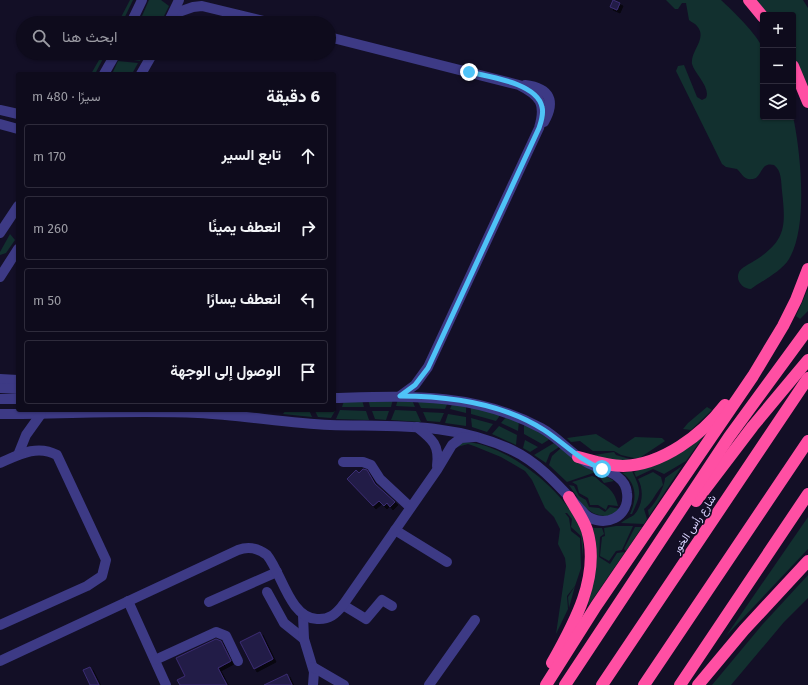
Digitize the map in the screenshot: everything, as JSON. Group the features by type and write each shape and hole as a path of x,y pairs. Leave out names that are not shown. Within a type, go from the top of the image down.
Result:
{"highway":[{"path":"749,0 760,13"},
{"path":"796,73 808,102"},
{"path":"546,685 596,606 743,391 796,300 808,269"},
{"path":"565,685 733,431 808,329"},
{"path":"578,457 614,466 623,466 652,461 673,450 697,433 716,416 771,345"},
{"path":"635,580 661,551 733,451 808,360"},
{"name":"شارع رأس الخور","path":"602,685 808,378"},
{"path":"644,685 808,441"},
{"path":"680,685 808,494"},
{"path":"540,685 571,628 581,604 588,580 590,558 589,537 582,519 569,497"},
{"path":"698,685 744,630 808,561"}],"street":[{"path":"134,16 142,0"},
{"path":"171,16 179,0"},
{"path":"176,16 193,7 202,6 243,16"},
{"path":"336,39 519,85 532,91 540,101 543,113 539,128 428,368 415,385 400,396"},
{"path":"105,72 112,60"},
{"path":"142,72 149,60"},
{"path":"0,110 16,114"},
{"path":"0,124 16,129"},
{"path":"0,233 16,209"},
{"path":"0,276 16,252"},
{"path":"0,379 16,380"},
{"path":"0,388 16,389"},
{"path":"0,414 177,412 330,424 417,427 454,430 503,446 525,457 544,472 590,518 603,522 612,520 621,514 628,500 627,490 617,476 578,457 543,429 505,411 456,400 400,396 336,398"},
{"path":"0,398 16,399"},
{"path":"18,455 26,435 41,414"},
{"path":"417,427 430,437 436,447 438,452 437,470"},
{"path":"0,661 242,548 251,548 264,552 272,561 295,607 303,615 314,619 325,619 335,614 343,605 456,441 467,437 478,437"},
{"path":"0,625 87,586 102,576 106,560 57,455 49,450 26,451 2,461"},
{"path":"342,462 363,462 371,465 380,479 410,507"},
{"path":"395,530 447,562"},
{"path":"209,602 277,572"},
{"path":"267,592 284,623 304,640"},
{"path":"343,605 366,619 382,600 392,606"},
{"path":"128,601 166,685"},
{"path":"303,615 304,640 313,667 313,685"},
{"path":"429,685 475,620"},
{"path":"155,660 216,632 226,636 238,661"},
{"path":"313,667 344,685"}],"green space":[{"path":"130,0 133,0 125,16 122,16"},
{"path":"149,0 161,0 169,6 164,16 142,16"},
{"path":"666,0 721,0 738,16 760,43 760,120 794,121 801,172 801,211 795,245 786,264 772,276 751,289 745,288 740,284 738,278 739,272 741,269 765,254 778,240 782,232 784,214 780,173 777,167 770,164 763,168 756,178 749,179 737,169 726,167 722,164 676,71 678,66 684,65 697,97 702,100 706,98 707,94 705,85 692,64 693,54 701,36 700,31 696,25 689,20 686,3 682,3 678,9 675,9"},
{"path":"756,0 803,0 808,8 808,88 796,62 796,12 766,12"},
{"path":"99,60 102,60 96,72 92,72"},
{"path":"118,61 138,63 133,72 113,72"},
{"path":"10,234 15,240 6,253 0,255 0,252"},
{"path":"808,289 808,311 800,319 796,316"},
{"path":"368,399 393,399 391,407 370,407"},
{"path":"398,399 412,400 415,407 396,406"},
{"path":"362,400 364,407 342,407 344,401"},
{"path":"417,400 448,402 445,409 421,408"},
{"path":"453,402 466,404 466,413 450,409"},
{"path":"471,406 501,414 496,421 471,414"},
{"path":"707,407 712,410 691,430 683,429 688,423"},
{"path":"340,410 366,411 369,420 336,419"},
{"path":"395,410 416,411 421,422 391,420"},
{"path":"372,411 389,411 386,420 375,419"},
{"path":"284,412 310,412 312,417 283,414"},
{"path":"316,412 334,412 331,418 318,417"},
{"path":"423,412 444,413 440,422 427,421"},
{"path":"448,414 466,417 466,426 445,423"},
{"path":"507,416 519,421 518,431 501,423"},
{"path":"471,418 493,424 487,432 472,427"},
{"path":"524,424 550,439 542,444 524,434"},
{"path":"499,426 517,435 516,445 492,434"},
{"path":"708,430 686,461 664,474 653,469 636,477 634,472 645,468"},
{"path":"596,434 619,448 635,437 662,438 665,441 638,459 621,455 614,451 593,451 580,441 571,442 567,438"},
{"path":"525,440 538,447 530,452 523,448"},
{"path":"461,442 477,444 495,449 531,470 561,499 573,514 580,528 583,539 583,558 581,536 571,527 572,519 567,513 565,513 569,518 571,531 580,538 581,568 575,586 567,596 568,609 556,634 566,566 565,558 558,544 560,529 554,517 545,508 532,480 525,471 501,457 474,446 468,444 457,447"},
{"path":"554,443 559,447 550,453 546,463 534,455"},
{"path":"561,448 614,481 604,483 596,472 567,482 549,465 552,456"},
{"path":"614,452 616,455 633,460 613,461 594,455"},
{"path":"682,466 649,516 648,510 654,504 659,495 665,478"},
{"path":"632,471 639,488 639,497 632,514 630,514 634,503 633,486 627,477 622,473"},
{"path":"653,472 661,477 663,485 644,509 647,519 644,524 621,523 634,515 641,502 642,493 638,479"},
{"path":"592,476 611,490 616,498 618,506 608,505 606,510 598,505 590,505 588,498 579,493 577,485 572,482"},
{"path":"569,485 574,486 579,496 586,500 589,507 599,508 605,512 610,507 620,509 610,516 596,514 581,503"},
{"path":"808,517 808,549 726,636"},
{"path":"633,526 622,550 616,551 609,561 600,556 602,537 605,536 604,528"},
{"path":"635,527 642,527 626,551 624,549"},
{"path":"593,528 602,528 604,534 600,537 599,557 610,564 617,553 625,552 588,606 596,563 596,544"},
{"path":"808,575 808,598 784,622 731,685 712,685 762,625"},
{"path":"575,586 569,608 568,597"}],"building":[{"path":"613,0 620,3 617,10 610,7"},
{"path":"363,469 367,470 375,484 395,502 390,507 387,503 384,506 379,501 373,506 347,479 356,470 359,473"},
{"path":"260,632 273,659 254,669 240,642"},
{"path":"216,639 221,641 231,661 218,668 227,685 180,685 177,680 185,676 176,658"},
{"path":"90,667 99,685 90,685 83,670"},
{"path":"287,674 292,685 264,685 283,676"}],"route":[{"path":"469,72 519,85 532,91 540,101 543,113 542,120 425,374 410,390 400,396 417,396 456,400 476,403 505,411 543,429 554,436 578,457 602,469"}]}
